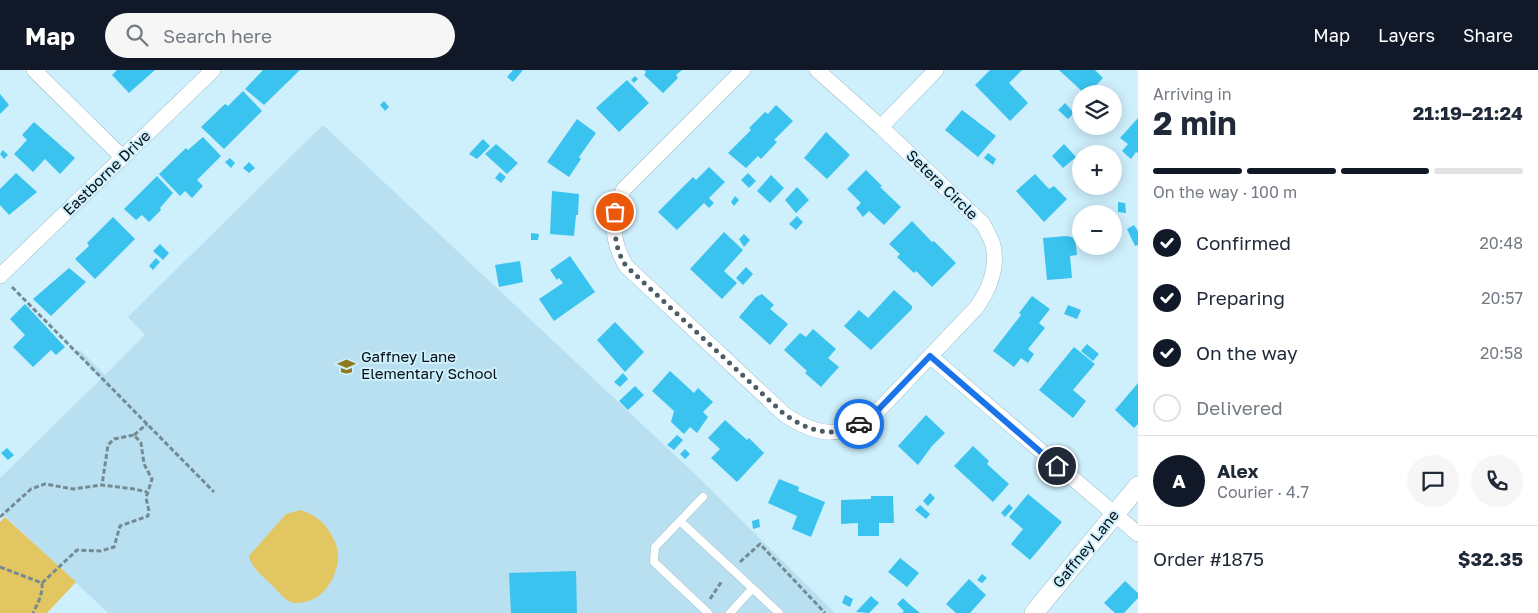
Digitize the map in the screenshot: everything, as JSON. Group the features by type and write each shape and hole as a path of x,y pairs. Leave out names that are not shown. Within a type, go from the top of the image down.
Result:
{"street":[{"path":"34,70 123,158"},
{"name":"Eastborne Drive","path":"0,276 213,70"},
{"name":"Setera Circle","path":"743,70 624,189 615,212 615,238 618,254 626,266 784,414 800,425 814,430 836,433 865,421 876,412 976,308 986,294 994,269 993,244 983,224 881,127 817,70"},
{"path":"881,127 936,70"},
{"path":"930,356 1138,534"},
{"name":"Gaffney Lane","path":"1034,613 1113,514 1138,486"}],"lane":[{"path":"703,497 655,547 654,562 708,613"},
{"path":"680,521 779,613"},
{"path":"730,613 752,589"}],"path":[{"path":"0,276 214,492"},
{"path":"102,485 108,445 114,439 134,435 147,424"},
{"path":"33,613 42,591 42,583 77,550 101,550 114,547 120,526 148,516 149,511 146,498 152,479 144,464 141,443 134,435"},
{"path":"0,517 31,489 45,484 73,489 102,485 147,492"},
{"path":"738,564 760,544 825,613"},
{"path":"0,567 42,583"},
{"path":"709,600 722,580"}],"shaded area":[{"name":"Gaffney Lane Elementary School","path":"323,125 695,474 835,613 108,613 0,511 0,478 101,379 76,353 80,350 105,375 145,335 128,317"},
{"path":"300,510 321,521 328,529 334,538 338,561 333,577 324,591 312,600 296,603 285,598 258,572 250,561 249,556 286,514"},
{"path":"5,517 76,582 47,613 0,613 0,522"}],"building":[{"path":"117,70 155,70 129,93 112,75"},
{"path":"263,70 300,70 264,105 245,89"},
{"path":"513,70 523,70 513,82 507,77"},
{"path":"644,70 682,70 676,75 678,78 663,93 644,75 646,72"},
{"path":"990,70 1022,70 1009,83 1028,103 1010,121 975,85"},
{"path":"1059,70 1095,70 1103,78 1096,85 1075,85"},
{"path":"635,76 638,79 634,83 631,80"},
{"path":"627,80 649,103 619,132 596,108"},
{"path":"243,91 262,111 224,149 201,127 225,104 228,106"},
{"path":"0,94 9,105 0,114"},
{"path":"384,101 389,107 385,111 380,105"},
{"path":"1065,103 1072,111 1072,115 1068,119 1058,110"},
{"path":"776,105 793,121 774,140 777,142 761,159 758,156 746,168 728,153 751,130 749,128 765,112 768,114"},
{"path":"962,110 996,136 978,157 945,130"},
{"path":"1138,118 1138,153 1136,152 1131,159 1122,151 1128,144 1120,138"},
{"path":"577,119 596,133 579,157 581,159 569,177 547,162"},
{"path":"34,122 75,158 60,174 45,159 33,172 14,154 27,140 22,135"},
{"path":"826,132 850,155 827,179 804,158"},
{"path":"203,137 221,156 197,180 203,186 192,198 185,191 180,196 159,174 186,148 188,150"},
{"path":"483,139 490,146 477,159 469,154"},
{"path":"496,144 518,163 507,174 485,154"},
{"path":"1064,144 1072,153 1072,160 1063,168 1052,156"},
{"path":"3,150 8,155 4,159 0,154"},
{"path":"988,153 996,159 993,165 984,158"},
{"path":"230,158 235,163 231,168 225,162"},
{"path":"249,162 255,168 249,173 243,168"},
{"path":"709,167 725,182 709,198 714,203 709,208 704,203 677,230 658,212 693,177 696,180"},
{"path":"866,170 882,186 880,187 901,207 884,225 869,211 863,217 856,208 861,203 847,189"},
{"path":"500,172 506,177 501,183 495,178"},
{"path":"16,173 37,192 9,215 0,205 0,189"},
{"path":"748,173 756,181 749,188 741,180"},
{"path":"1035,174 1049,189 1054,186 1067,199 1044,222 1016,191"},
{"path":"771,175 784,188 770,203 757,191"},
{"path":"157,176 173,193 160,208 161,210 149,222 142,215 136,220 124,209"},
{"path":"797,187 809,200 796,213 785,200"},
{"path":"552,191 579,194 574,236 550,234"},
{"path":"735,196 739,200 734,206 731,202"},
{"path":"1118,202 1125,203 1126,213 1122,212 1122,205 1118,205"},
{"path":"797,216 803,222 796,230 789,224"},
{"path":"113,217 135,239 95,279 75,259 89,246 87,243"},
{"path":"912,221 956,263 932,287 916,271 914,273 897,257 900,254 889,244"},
{"path":"1134,225 1138,231 1138,245 1135,246 1127,229"},
{"path":"724,232 743,250 724,271 737,283 722,299 690,269"},
{"path":"531,233 539,234 538,240 531,240"},
{"path":"744,234 750,240 744,247 739,239"},
{"path":"1072,237 1072,255 1077,255 1070,256 1072,278 1047,280 1043,238"},
{"path":"160,244 169,253 163,260 153,251"},
{"path":"570,256 595,292 554,321 539,299 563,283 559,278 557,280 550,270"},
{"path":"156,258 160,262 153,270 149,266"},
{"path":"520,261 523,282 499,287 495,265"},
{"path":"746,267 753,274 743,285 736,278"},
{"path":"69,268 86,282 51,316 33,299"},
{"path":"894,290 912,306 912,309 871,350 844,326 859,310 868,318"},
{"path":"762,294 774,305 770,309 788,324 770,345 739,317 756,297"},
{"path":"1032,296 1050,309 1039,323 1045,328 1028,349 1034,354 1028,363 1021,358 1014,367 993,351 1021,315 1019,313"},
{"path":"25,304 65,347 56,355 51,350 33,367 13,347 25,335 10,319"},
{"path":"1068,305 1081,310 1077,319 1064,314"},
{"path":"615,322 644,352 625,372 597,340"},
{"path":"813,329 836,349 828,358 839,367 821,387 784,350 800,333 806,337"},
{"path":"1087,344 1099,354 1093,361 1081,351"},
{"path":"1074,347 1095,364 1073,390 1086,401 1073,418 1039,390"},
{"path":"670,371 694,393 698,388 713,402 703,412 708,417 697,433 690,427 684,434 671,422 674,411 652,391"},
{"path":"623,373 628,379 620,387 614,382"},
{"path":"1138,383 1138,424 1134,428 1115,410"},
{"path":"635,386 644,395 628,410 619,401"},
{"path":"926,415 945,433 932,446 918,465 898,446"},
{"path":"725,420 747,440 749,438 764,453 737,482 711,458 720,449 708,438"},
{"path":"677,435 683,440 674,450 667,445"},
{"path":"973,446 989,461 987,464 1009,484 993,502 954,466"},
{"path":"7,448 14,455 8,460 1,453"},
{"path":"685,449 690,454 685,459 680,454"},
{"path":"779,479 799,487 798,491 825,502 811,537 792,529 797,516 768,503"},
{"path":"930,493 935,498 928,506 923,501"},
{"path":"1028,494 1062,522 1030,560 1011,544 1023,529 1009,517"},
{"path":"871,496 893,496 894,523 879,523 879,536 858,536 858,523 841,524 841,500 871,499"},
{"path":"1009,504 1013,508 1005,517 1001,513"},
{"path":"920,505 930,514 926,519 915,510"},
{"path":"759,519 760,527 753,529 752,521"},
{"path":"900,558 919,573 907,587 888,572"},
{"path":"576,571 577,613 511,613 509,573"},
{"path":"982,574 987,578 982,583 977,580"},
{"path":"969,579 986,595 970,613 956,613 946,604"},
{"path":"1125,581 1138,593 1138,598 1124,613 1115,613 1104,603"},
{"path":"845,595 853,599 850,607 842,603"},
{"path":"871,596 879,603 869,613 856,612"},
{"path":"903,598 920,613 902,613 904,611 897,604"}],"way so far":[{"path":"615,212 615,238 618,254 626,266 784,414 800,425 814,430 836,433 859,424"}],"place":[{"name":"Gaffney Lane Elementary School","path":"347,366"}],"route":[{"path":"859,424 876,412 930,356 1057,466"}]}
